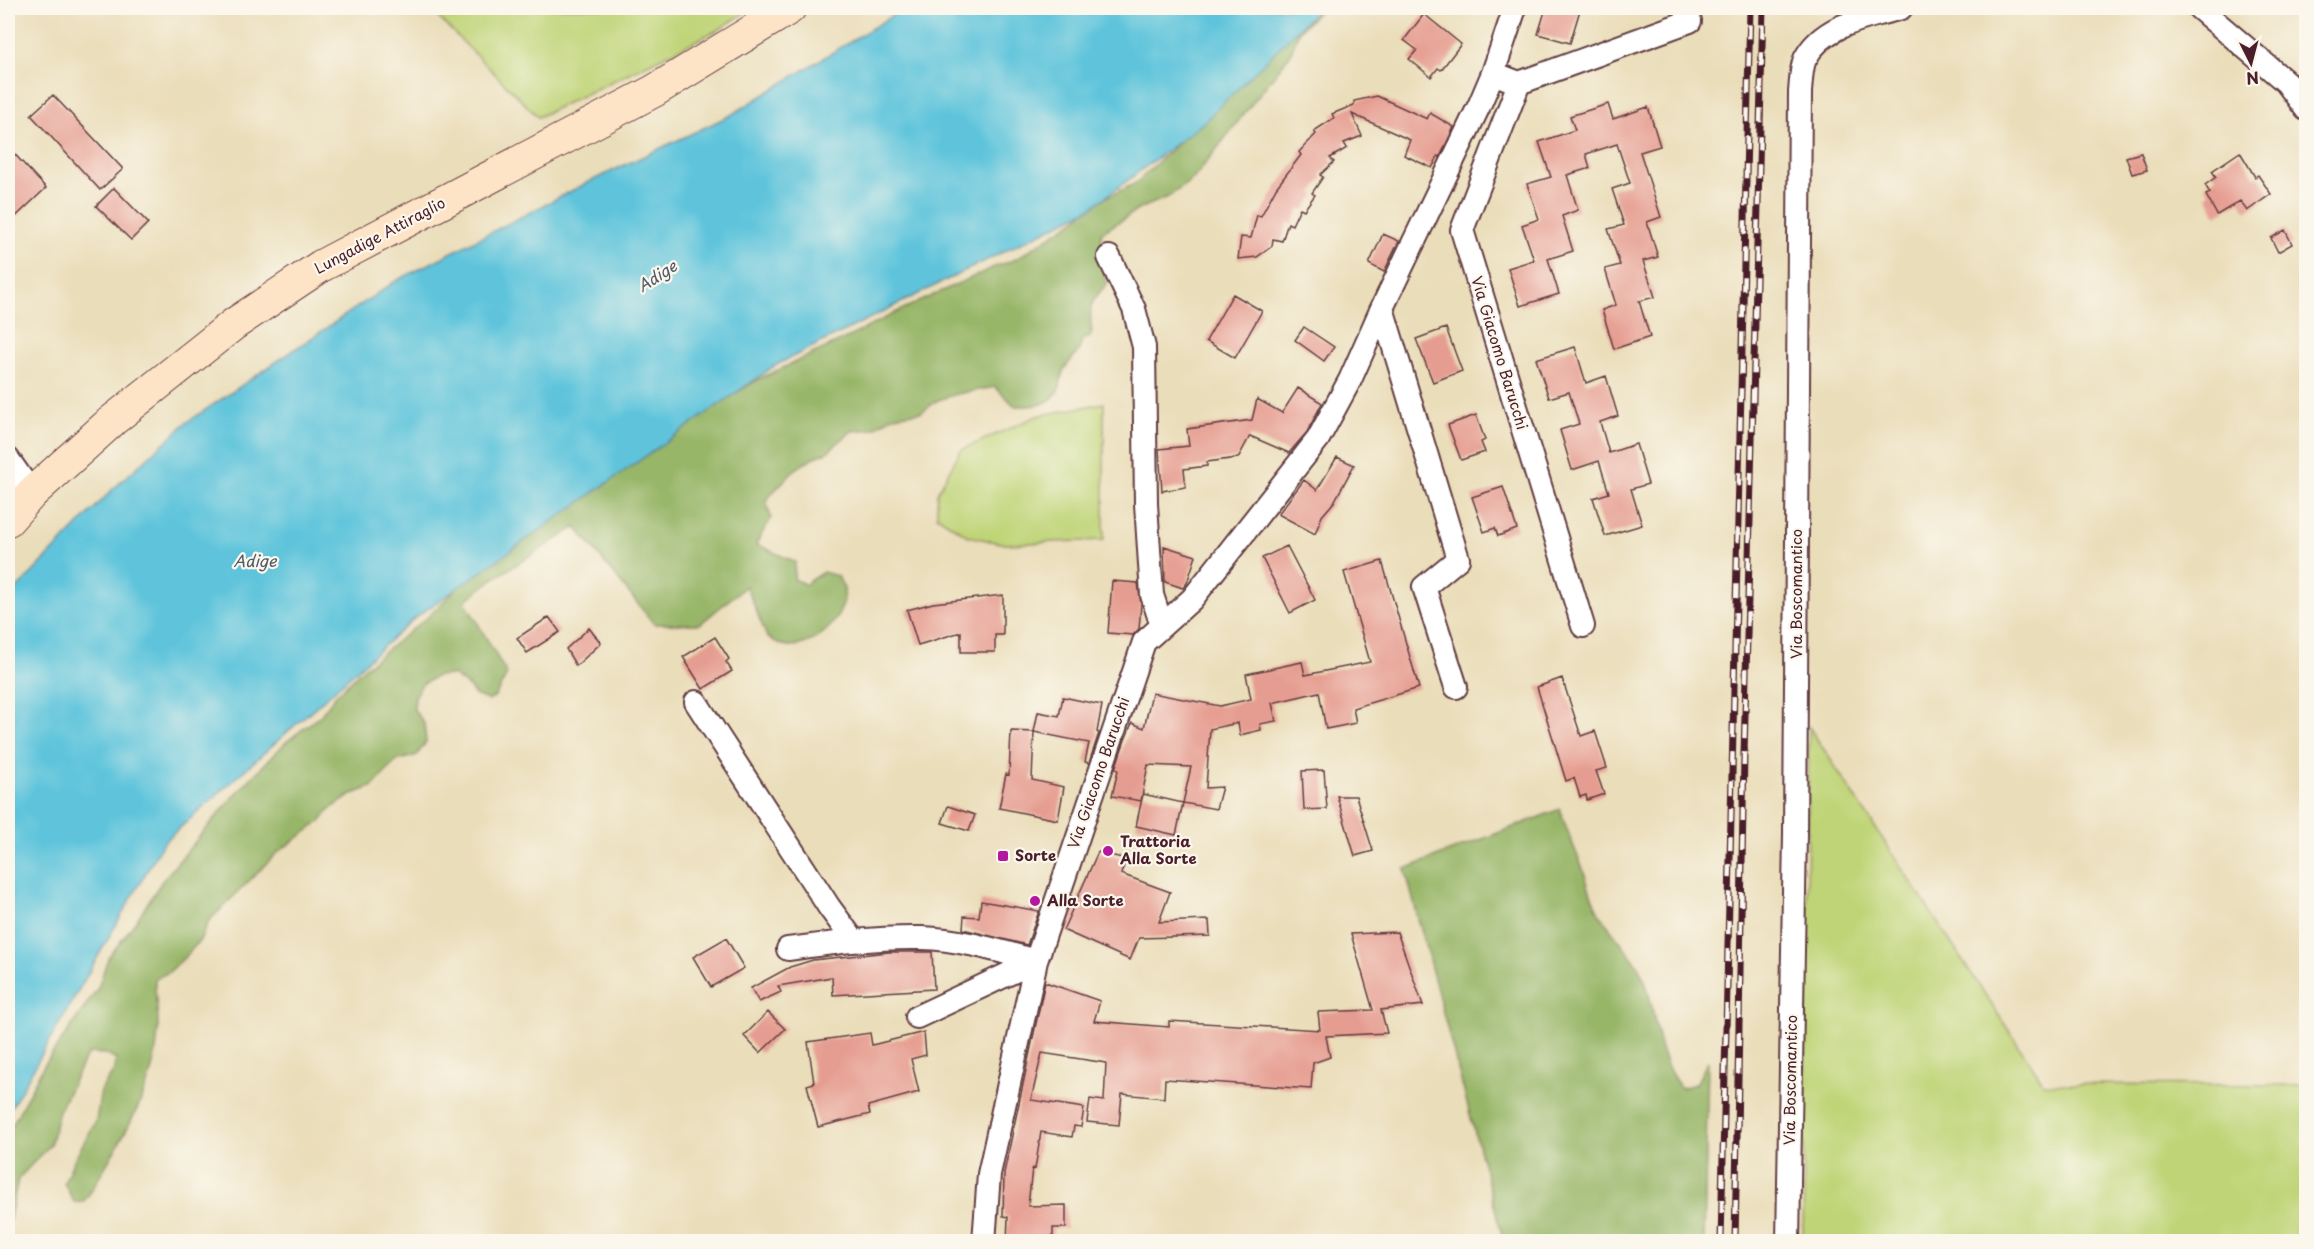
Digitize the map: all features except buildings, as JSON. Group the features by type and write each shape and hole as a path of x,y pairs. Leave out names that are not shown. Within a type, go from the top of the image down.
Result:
{"street":[{"name":"Lungadige Attiraglio","path":"8,520 32,493 113,420 234,324 321,266 654,91 790,8"},
{"name":"Via Giacomo Barucchi","path":"984,1242 989,1174 1036,961 1144,642 1192,600 1318,439 1350,380 1493,74 1515,8"},
{"name":"Via Boscomantico","path":"1788,1242 1796,810 1800,92 1804,61 1821,38 1841,27 1901,8"},
{"path":"2199,8 2286,82 2307,109"},
{"path":"1493,74 1519,83 1690,21"},
{"name":"Via Giacomo Barucchi","path":"1519,83 1462,230 1583,626"},
{"path":"1109,257 1134,309 1144,346 1147,515 1152,595 1162,626"},
{"path":"1382,308 1458,559 1424,587 1456,687"},
{"path":"8,459 32,493"},
{"path":"696,702 829,907 854,941"},
{"path":"788,950 854,941 924,938 979,946 1036,961"},
{"path":"917,1017 1036,961"}],"green space":[{"path":"429,8 752,8 718,30 538,117"},
{"path":"1298,8 1322,8 1299,31 1290,55 1194,178 1168,197 1139,209 1101,233 1106,285 1091,307 1092,333 1089,338 1082,339 1077,353 1065,367 1057,394 1041,404 1015,406 995,387 938,400 921,412 893,416 873,429 852,431 826,453 812,458 792,472 766,500 771,518 756,544 795,562 794,579 806,585 823,572 838,576 844,589 844,600 840,611 826,630 816,638 794,646 781,644 767,637 746,586 700,624 654,624 576,527 493,579 465,601 507,674 496,695 489,701 475,695 469,687 453,675 437,676 422,684 415,697 414,710 424,723 426,742 417,755 396,761 373,786 353,794 330,809 320,822 278,852 209,921 200,940 186,956 169,972 155,979 158,1030 150,1074 135,1114 83,1202 74,1202 64,1183 96,1121 101,1090 114,1071 116,1060 106,1054 90,1053 84,1060 59,1111 50,1145 18,1179 8,1227 8,1133 43,1067 98,988 108,958 162,881 232,798 286,742 321,715 335,696 363,669 429,616 467,578 710,408 759,379 901,310 1016,259 1075,220 1089,206 1136,183 1244,80"},
{"path":"1104,403 1104,540 1005,544 968,536 937,516 937,493 961,450 1037,416"},
{"path":"1809,727 2044,1084 2305,1085 2306,1241 1803,1241"},
{"path":"1560,809 1598,911 1631,955 1645,981 1661,1049 1672,1075 1681,1088 1696,1084 1708,1061 1704,1241 1505,1242 1503,1239 1405,869"}],"water":[{"name":"Adige","path":"902,8 1319,8 1202,124 1091,208 776,365 416,617 163,843 8,1113 8,598 113,489 186,423 396,281 589,182 731,115"}],"railway":[{"path":"1721,1242 1750,8"},
{"path":"1735,1242 1744,755 1763,8"}],"place":[{"name":"Trattoria Alla Sorte","path":"1108,851"},
{"name":"Sorte","path":"1003,856"},
{"name":"Alla Sorte","path":"1035,901"}]}
